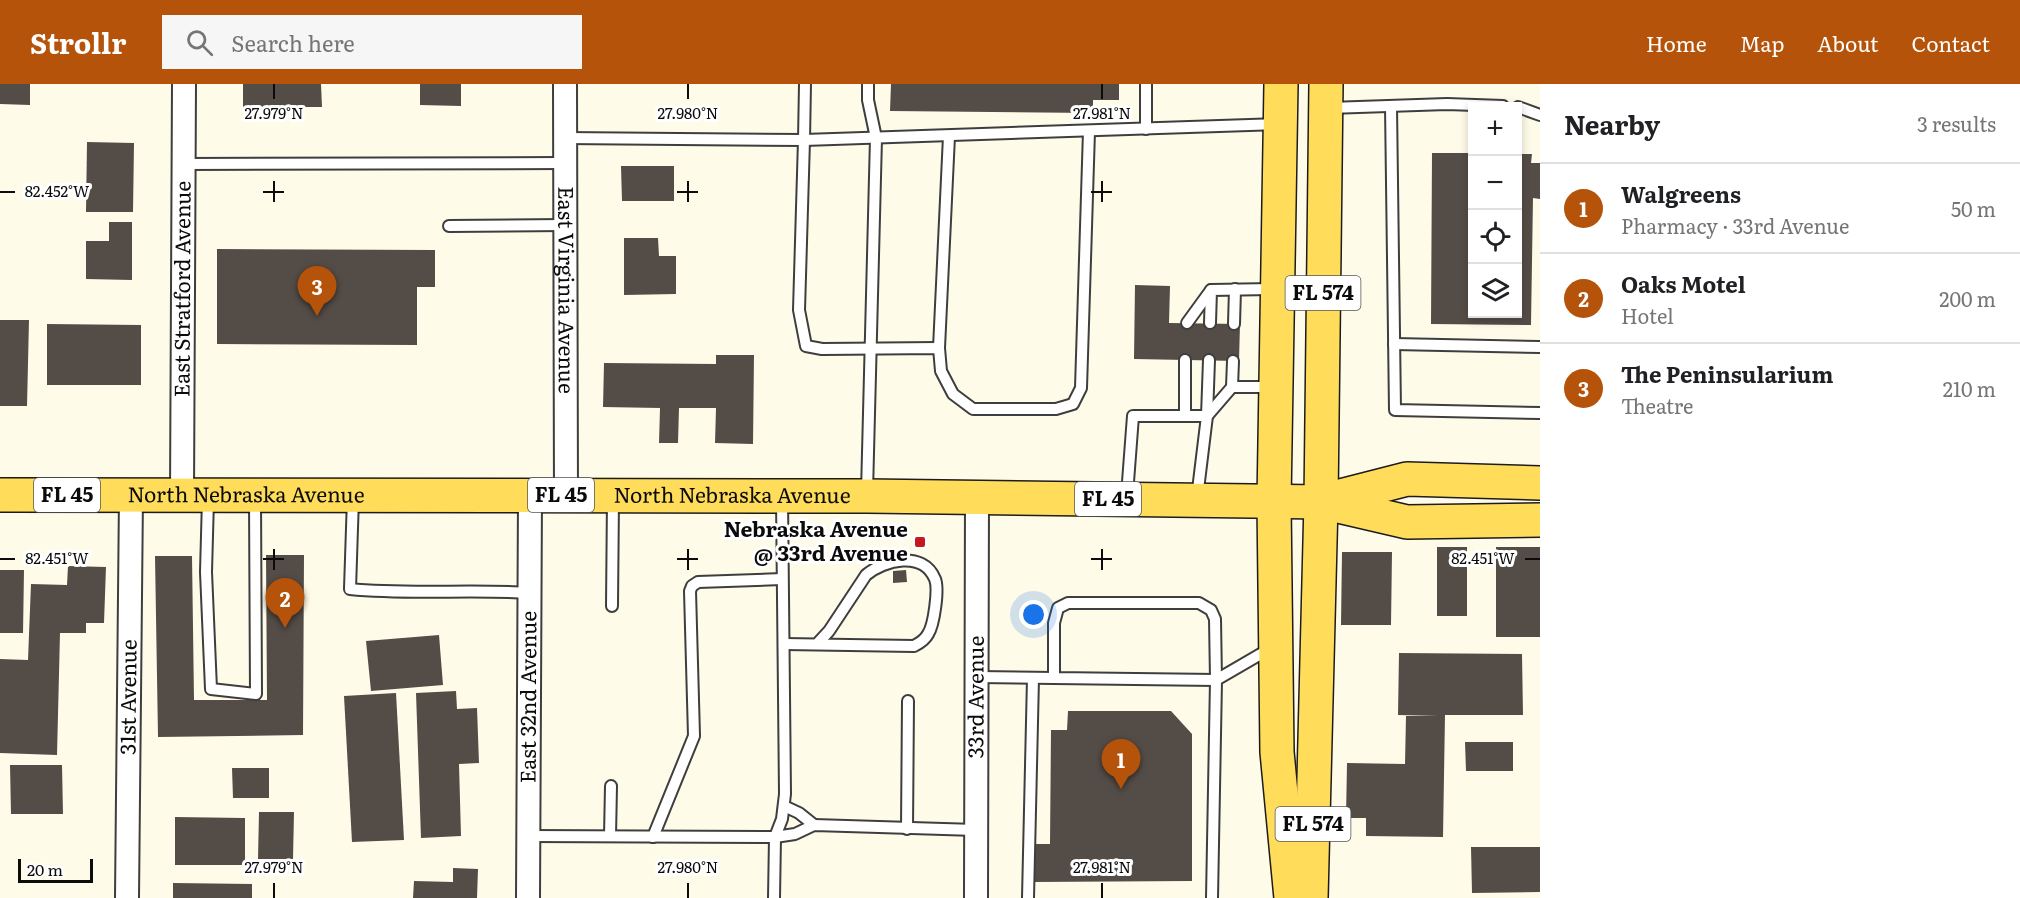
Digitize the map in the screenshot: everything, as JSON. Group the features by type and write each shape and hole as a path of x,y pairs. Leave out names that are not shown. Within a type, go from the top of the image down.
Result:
{"main road":[{"name":"FL 574","path":"1281,84 1274,502 1275,646 1277,752 1291,898"},
{"name":"FL 574","path":"1311,898 1321,502 1326,96"},
{"name":"North Nebraska Avenue","path":"1321,502 1407,479 1540,483"},
{"name":"North Nebraska Avenue","path":"0,495 782,495 1321,502 1407,522 1540,520"}],"street":[{"name":"East Stratford Avenue","path":"184,84 184,164 195,495"},
{"name":"East Virginia Avenue","path":"565,84 566,495"},
{"name":"31st Avenue","path":"127,898 131,495"},
{"name":"East 32nd Avenue","path":"528,898 530,495"},
{"name":"33rd Avenue","path":"976,898 977,497"}],"lane":[{"path":"805,84 799,310 806,346 822,349 939,348"},
{"path":"867,496 876,138 868,100 868,84"},
{"path":"1146,84 1146,129"},
{"path":"1326,96 1391,106 1468,105"},
{"path":"1391,106 1395,410 1540,413"},
{"path":"1522,108 1540,115"},
{"path":"564,138 804,140 1280,124"},
{"path":"949,136 939,348 941,371 953,393 973,409 1056,409 1073,404 1081,388 1089,131"},
{"path":"184,164 564,163"},
{"path":"448,226 565,225"},
{"path":"1234,324 1235,289"},
{"path":"1211,290 1278,289"},
{"path":"1187,323 1211,290"},
{"path":"1210,323 1211,290"},
{"path":"1394,344 1540,347"},
{"path":"1185,360 1185,416"},
{"path":"1197,500 1207,416 1209,360"},
{"path":"1126,499 1133,416 1207,416 1232,387 1233,361"},
{"path":"1232,387 1276,387"},
{"path":"195,495 206,572 211,688 256,694 255,495"},
{"path":"353,495 350,589 384,592 530,593"},
{"path":"612,606 613,495"},
{"path":"774,898 775,837 784,807 782,495"},
{"path":"784,644 914,646 927,637 933,621 936,588 930,571 924,565 908,560 888,562 872,570 866,575 829,631 817,644"},
{"path":"652,837 693,736 690,591 692,586 699,582 782,579"},
{"path":"1054,678 1054,623 1058,608 1068,603 1199,603 1211,610 1215,620 1216,680 1212,898"},
{"path":"977,677 1216,680 1275,646"},
{"path":"1028,898 1033,678"},
{"path":"907,829 908,701"},
{"path":"610,836 611,786"},
{"path":"784,807 800,813 814,825"},
{"path":"528,836 775,837 795,834 814,825 976,830"}],"building":[{"path":"0,84 30,84 30,105 0,104"},
{"path":"243,84 321,84 322,107 243,107"},
{"path":"420,84 461,84 461,106 420,105"},
{"path":"891,84 1119,84 1119,100 1093,100 1093,113 890,111"},
{"path":"87,142 134,143 133,212 86,212"},
{"path":"1432,153 1468,153 1468,318 1522,318 1522,154 1532,154 1531,163 1540,163 1540,199 1533,198 1531,325 1431,324"},
{"path":"621,166 674,166 674,201 622,201"},
{"path":"109,222 132,222 132,280 86,279 86,241 109,241"},
{"path":"624,238 658,238 659,256 676,256 676,294 624,295"},
{"path":"217,249 435,250 435,287 417,287 417,345 217,344"},
{"path":"1135,285 1170,286 1169,323 1240,324 1239,361 1134,359"},
{"path":"0,320 29,320 27,406 0,406"},
{"path":"47,324 141,325 141,385 47,385"},
{"path":"716,355 754,355 753,444 715,443 716,408 679,408 678,443 659,443 660,408 603,407 604,363 716,364"},
{"path":"1437,547 1467,547 1467,616 1437,616"},
{"path":"1496,547 1540,547 1540,637 1496,637"},
{"path":"1342,552 1392,552 1391,625 1341,625"},
{"path":"266,555 304,555 303,735 158,737 155,556 192,556 194,700 267,700"},
{"path":"68,566 106,567 104,623 86,623 86,633 60,633 57,755 0,753 0,659 28,660 31,584 67,585"},
{"path":"0,570 24,570 23,633 0,633"},
{"path":"906,570 907,582 893,583 893,571"},
{"path":"439,635 443,685 371,691 366,641"},
{"path":"1399,653 1522,654 1523,715 1445,715 1443,837 1366,836 1366,818 1346,818 1347,763 1405,764 1406,716 1438,716 1398,715"},
{"path":"456,691 457,709 477,708 479,763 459,764 461,836 421,838 416,693"},
{"path":"396,693 404,840 352,842 344,696"},
{"path":"1068,711 1171,711 1192,734 1192,881 1032,882 1033,844 1050,844 1051,730 1067,730"},
{"path":"1465,742 1513,742 1513,771 1466,771"},
{"path":"10,765 62,765 63,814 11,814"},
{"path":"232,768 269,768 269,798 233,798"},
{"path":"259,812 294,812 293,859 258,859"},
{"path":"175,817 245,818 245,865 175,865"},
{"path":"1471,847 1540,847 1540,892 1472,893"},
{"path":"453,868 478,869 477,898 413,898 414,881 453,882"},
{"path":"173,883 252,884 252,898 173,898"}],"place":[{"name":"The Peninsularium","path":"317,316"},
{"name":"Nebraska Avenue @ 33rd Avenue","path":"920,542"},
{"name":"Oaks Motel","path":"285,628"},
{"name":"Walgreens","path":"1121,789"}]}
